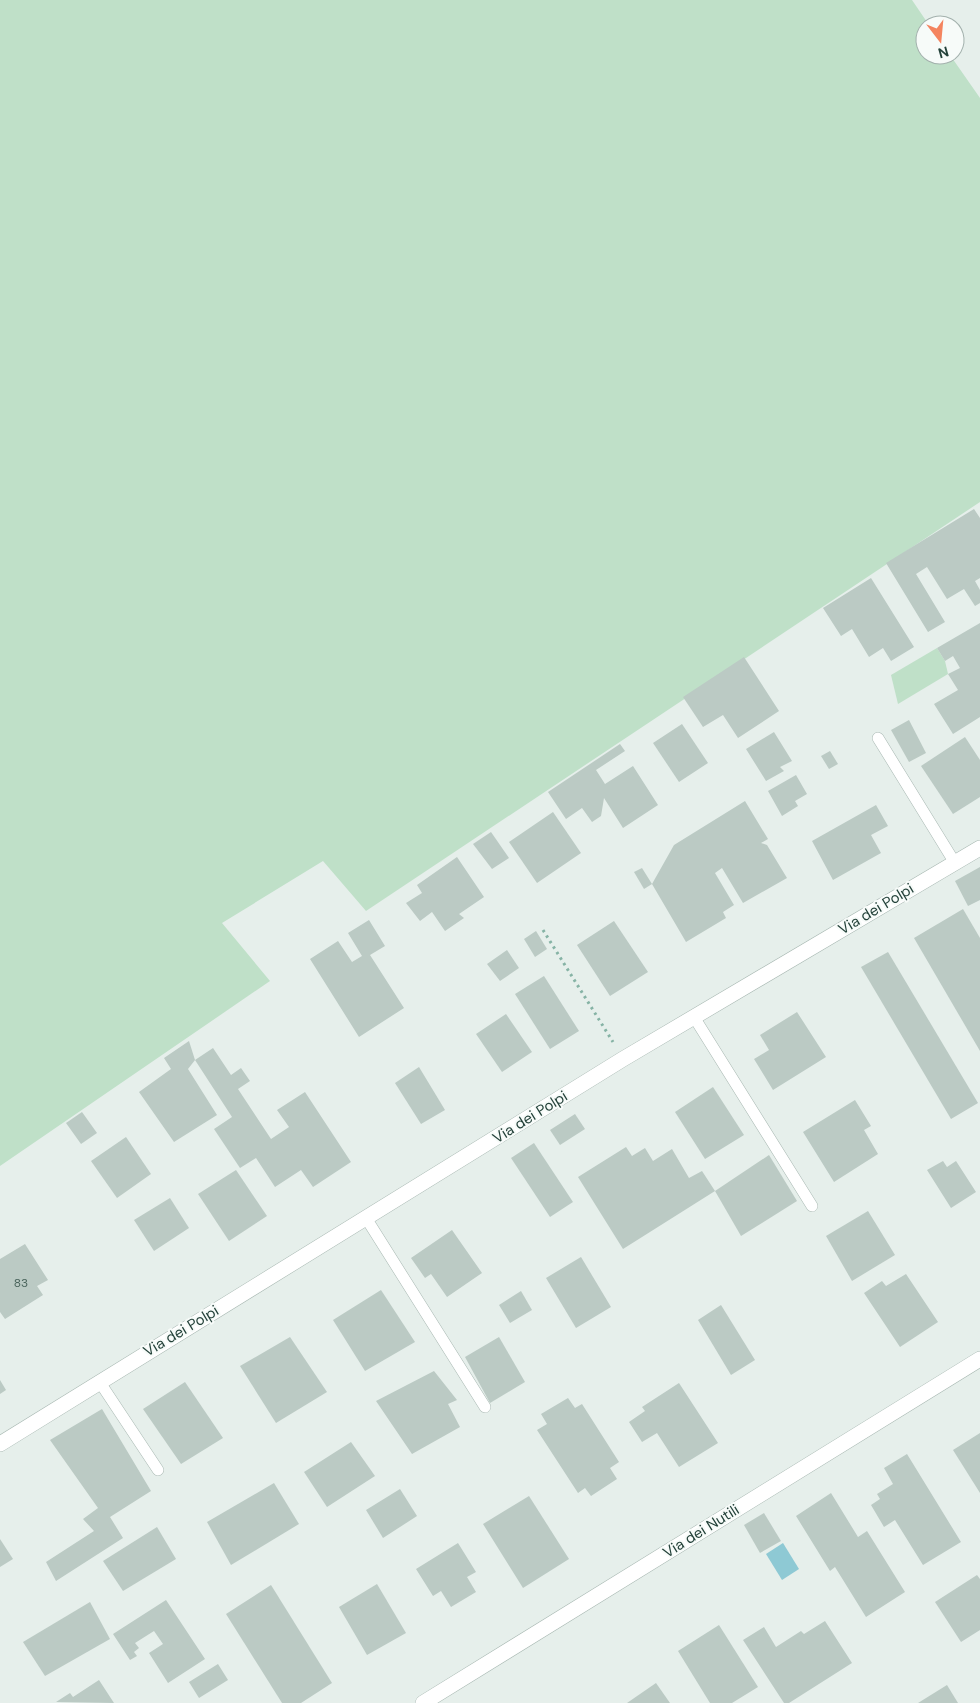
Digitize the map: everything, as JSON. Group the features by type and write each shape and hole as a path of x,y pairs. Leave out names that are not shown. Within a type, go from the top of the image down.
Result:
{"street":[{"name":"Via dei Polpi","path":"0,1444 99,1381 623,1059 980,848"},
{"name":"Via dei Nutili","path":"423,1703 980,1359"}],"lane":[{"path":"878,738 955,863"},
{"path":"694,1017 812,1206"},
{"path":"366,1218 486,1407"},
{"path":"99,1381 158,1470"}],"path":[{"path":"543,930 623,1059"}],"green space":[{"path":"0,0 912,0 922,15 915,15 915,65 957,65 980,98 980,502 366,911 323,861 222,923 270,981 0,1166"},
{"path":"937,648 945,661 948,674 898,704 891,675"}],"water":[{"path":"783,1543 799,1569 782,1580 766,1554"}],"building":[{"path":"974,509 980,518 980,578 975,581 980,590 980,603 975,606 964,589 947,599 927,567 916,574 945,622 928,632 886,563"},
{"path":"871,578 914,647 891,661 883,648 869,657 852,629 841,636 823,608"},
{"path":"980,623 980,717 953,734 934,704 958,690 948,674 960,668 953,656 945,661 937,648"},
{"path":"744,657 779,711 738,738 723,715 703,727 683,697"},
{"path":"909,720 926,753 909,762 891,730"},
{"path":"682,724 708,763 679,782 653,743"},
{"path":"774,732 792,761 780,767 784,771 766,781 746,749"},
{"path":"965,737 980,760 980,797 953,814 921,766"},
{"path":"620,744 625,751 596,770 605,784 633,766 658,805 623,828 604,798 601,816 592,822 582,808 566,819 548,792"},
{"path":"830,751 838,764 829,769 821,756"},
{"path":"796,775 807,794 795,801 798,806 782,816 768,791"},
{"path":"745,801 768,839 761,843 767,845 787,878 743,903 722,868 715,873 734,905 723,912 726,918 686,942 652,884 674,845"},
{"path":"876,805 888,826 871,835 881,853 833,880 812,841"},
{"path":"553,812 581,853 537,883 509,842"},
{"path":"491,832 509,858 492,869 473,844"},
{"path":"457,857 484,897 459,914 464,918 445,931 432,912 420,921 406,903 422,893 417,885"},
{"path":"980,867 980,900 968,906 955,881"},
{"path":"642,868 652,884 644,889 634,872"},
{"path":"963,909 980,938 980,1051 914,938"},
{"path":"369,920 385,946 370,955 404,1008 359,1037 310,959 338,941 352,962 362,956 348,933"},
{"path":"614,921 648,972 610,996 577,945"},
{"path":"536,931 547,949 535,957 524,939"},
{"path":"507,950 519,968 500,981 487,964"},
{"path":"888,952 978,1103 951,1119 861,967"},
{"path":"544,976 579,1031 550,1049 515,994"},
{"path":"797,1012 826,1057 773,1090 754,1059 769,1050 760,1035"},
{"path":"506,1014 532,1052 502,1072 476,1034"},
{"path":"189,1041 195,1060 188,1069 217,1115 174,1142 139,1092 171,1069 164,1058"},
{"path":"213,1048 231,1075 241,1068 250,1081 238,1089 271,1139 289,1127 277,1110 305,1092 351,1162 313,1187 301,1170 275,1187 256,1158 240,1168 214,1129 232,1117 195,1060"},
{"path":"419,1067 445,1110 421,1124 395,1083"},
{"path":"713,1087 744,1135 705,1159 675,1112"},
{"path":"855,1100 871,1126 864,1130 878,1154 834,1182 803,1132"},
{"path":"82,1112 97,1133 81,1144 66,1123"},
{"path":"575,1114 585,1129 560,1145 550,1130"},
{"path":"126,1137 151,1174 117,1198 91,1161"},
{"path":"534,1143 573,1202 550,1217 511,1158"},
{"path":"626,1147 632,1156 645,1148 653,1161 672,1149 689,1178 702,1171 715,1191 623,1249 578,1177"},
{"path":"769,1155 797,1201 741,1236 715,1191"},
{"path":"943,1161 947,1167 956,1161 976,1192 951,1208 927,1170"},
{"path":"236,1170 267,1216 229,1241 198,1194"},
{"path":"170,1198 189,1228 154,1251 134,1220"},
{"path":"868,1211 895,1255 852,1281 826,1236"},
{"path":"452,1230 482,1273 447,1297 431,1274 425,1278 411,1258"},
{"path":"25,1244 48,1280 37,1286 43,1295 5,1319 0,1312 0,1259"},
{"path":"581,1257 611,1307 576,1328 546,1278"},
{"path":"906,1274 938,1322 900,1347 864,1293 882,1281 886,1286"},
{"path":"381,1290 415,1342 365,1371 333,1320"},
{"path":"521,1291 532,1310 510,1323 499,1305"},
{"path":"721,1305 755,1360 731,1375 698,1320"},
{"path":"290,1337 327,1392 276,1423 240,1366"},
{"path":"499,1337 525,1382 490,1403 465,1357"},
{"path":"434,1371 457,1400 448,1404 460,1427 412,1454 376,1401"},
{"path":"0,1380 6,1390 0,1394"},
{"path":"185,1382 223,1438 181,1464 143,1409"},
{"path":"679,1383 718,1443 679,1467 657,1433 642,1442 629,1422 645,1411 642,1407"},
{"path":"568,1398 575,1408 582,1404 619,1462 610,1468 617,1479 591,1496 585,1488 578,1493 537,1430 547,1424 541,1414"},
{"path":"102,1409 151,1491 110,1517 123,1538 56,1581 46,1562 94,1531 83,1519 98,1508 50,1440"},
{"path":"980,1433 980,1493 953,1450"},
{"path":"351,1442 375,1476 327,1507 304,1472"},
{"path":"907,1454 961,1542 923,1565 895,1520 884,1527 871,1505 880,1499 877,1494 893,1484 884,1468"},
{"path":"274,1483 299,1524 231,1565 207,1522"},
{"path":"400,1489 417,1516 383,1538 366,1510"},
{"path":"831,1493 858,1537 867,1531 905,1592 866,1617 835,1567 830,1571 796,1516"},
{"path":"529,1496 569,1559 523,1588 483,1524"},
{"path":"764,1513 781,1541 760,1553 744,1525"},
{"path":"157,1527 176,1559 123,1591 103,1561"},
{"path":"0,1539 13,1559 0,1567"},
{"path":"458,1543 476,1572 467,1577 476,1592 451,1607 441,1591 433,1596 416,1569"},
{"path":"977,1575 980,1579 980,1630 961,1642 935,1602"},
{"path":"377,1584 406,1633 367,1655 339,1607"},
{"path":"271,1585 332,1683 301,1703 282,1703 226,1614"},
{"path":"166,1600 205,1659 168,1683 149,1653 163,1644 154,1631 135,1643 139,1648 134,1652 137,1656 130,1660 113,1634"},
{"path":"90,1602 110,1639 45,1676 23,1642"},
{"path":"825,1621 852,1663 789,1703 784,1703 743,1640 764,1627 776,1647 801,1631 804,1634"},
{"path":"719,1625 758,1687 732,1703 710,1703 678,1651"},
{"path":"218,1664 228,1680 199,1698 189,1682"},
{"path":"99,1680 114,1703 56,1702 70,1693 73,1697"},
{"path":"656,1683 670,1703 627,1703"},
{"path":"947,1685 958,1703 918,1703"}]}
